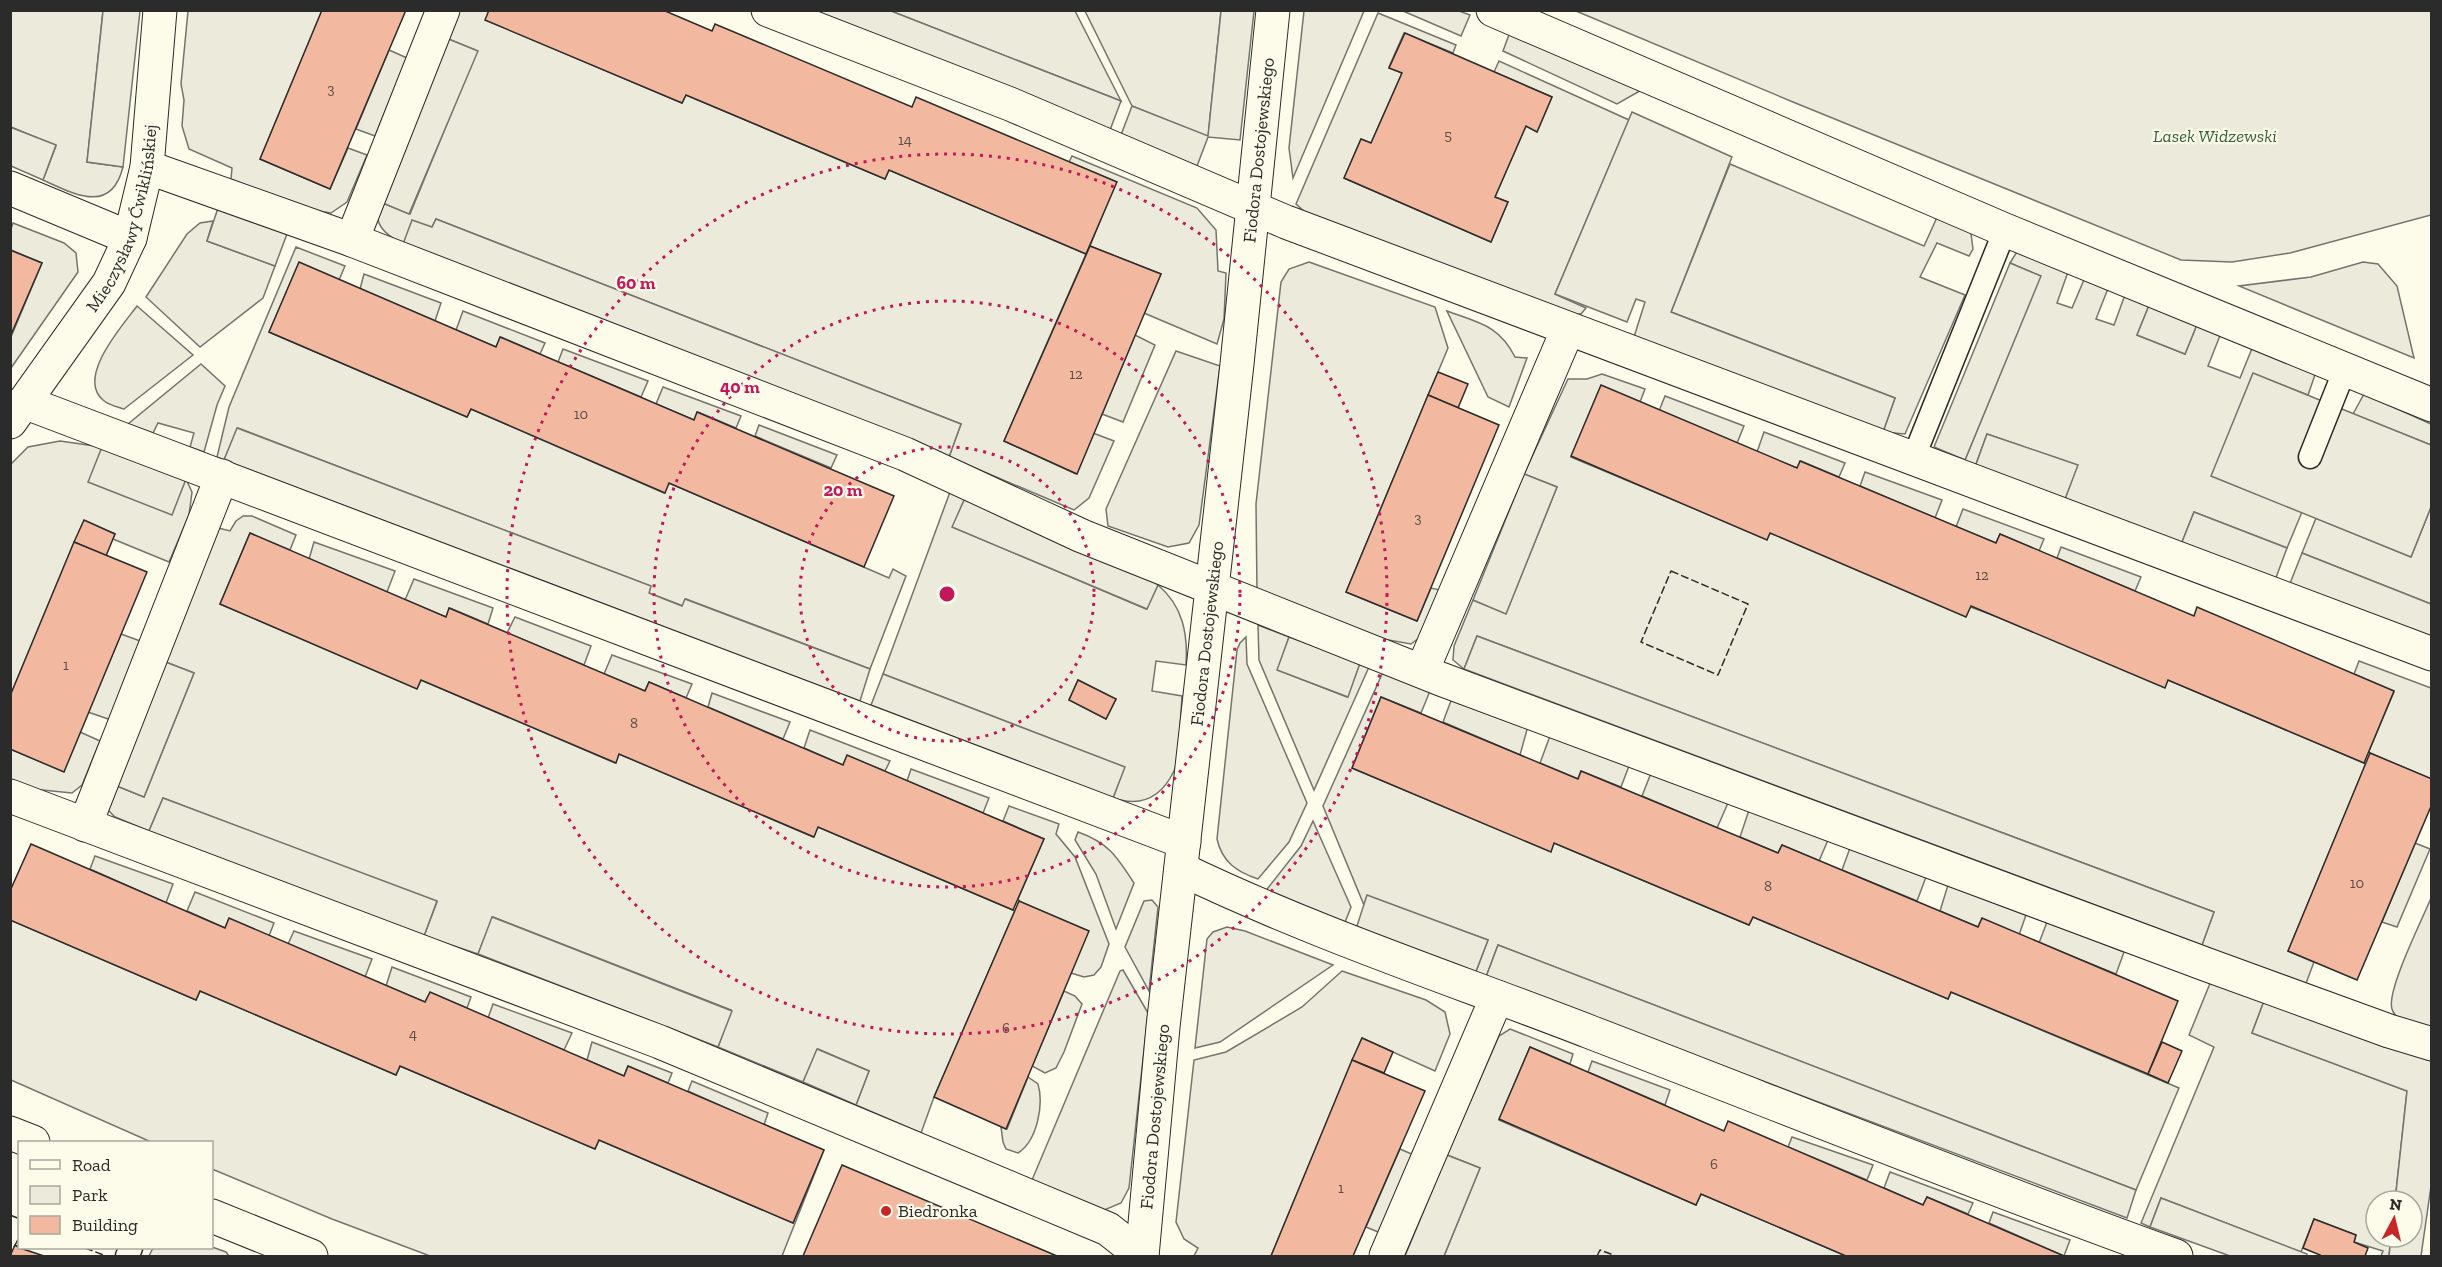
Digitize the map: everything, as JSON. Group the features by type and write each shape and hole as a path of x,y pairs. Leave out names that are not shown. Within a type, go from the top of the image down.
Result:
{"street":[{"name":"Mieczysławy Ćwiklińskiej","path":"17,412 109,283 130,238 147,166 160,10"},
{"path":"352,240 443,10"},
{"path":"768,10 1010,104 1286,222 2432,654"},
{"name":"Fiodora Dostojewskiego","path":"1142,1256 1163,1027 1240,343 1273,10"},
{"path":"1493,10 2005,230 2432,405"},
{"path":"147,166 352,240 905,454 1082,536 1422,671 2205,964 2389,1031 2432,1044"},
{"path":"10,188 130,238"},
{"path":"1422,671 1568,329"},
{"path":"17,412 222,476 1183,856 1251,903 2176,1257"},
{"path":"85,825 222,476"},
{"path":"10,796 660,1042 1108,1229 1142,1256"},
{"path":"1386,1257 1497,997"},
{"path":"10,1133 28,1141"},
{"path":"213,1216 311,1257"}],"lane":[{"path":"1913,459 2005,230"},
{"path":"2310,457 2345,369"}],"green space":[{"path":"10,11 103,11 87,162 123,167 117,182 110,191 101,196 79,195 43,180 56,146 11,127"},
{"path":"188,11 322,11 260,159 330,189 348,148 367,155 347,202 331,213 301,208 231,179 232,168 189,149 182,126 184,100 181,84"},
{"path":"457,11 489,11 486,20 682,103 686,95 885,179 889,170 1086,254 1004,441 1076,474 1093,433 1114,441 1089,498 1074,510 949,457 961,424 436,219 432,227 403,244 390,236 378,222 378,201 410,214 477,51 446,38"},
{"path":"891,11 1075,11 1121,101"},
{"path":"1085,11 1221,11 1208,137 1132,106"},
{"path":"1304,11 1364,11 1293,178 1289,148"},
{"path":"1403,11 1459,11 1470,15 1461,36"},
{"name":"Lasek Widzewski","path":"1576,11 2431,11 2431,215 2290,253 2232,262 2181,260"},
{"path":"1378,13 1456,45 1453,53 1404,33 1389,67 1402,73 1371,143 1361,139 1344,178 1491,242 1508,202 1495,197 1526,126 1537,132 1552,97 1494,72 1499,61 1629,120 1555,294 1586,308 1581,314 1573,314 1305,212 1296,204"},
{"path":"1510,32 1645,88 1617,104 1503,51"},
{"path":"389,50 407,58 375,136 356,129"},
{"path":"1072,156 1197,208 1216,230 1218,271 1226,273 1224,319 1217,344 1144,313 1161,274 1090,246 1116,182 1069,162"},
{"path":"1730,164 1924,246 1939,213 1970,226 1973,249 1969,256 1937,243 1920,277 1965,295 1905,434 1883,432 1895,398 1671,312"},
{"path":"213,221 207,241 275,266 263,298 200,347 146,297 187,234 200,223"},
{"path":"13,223 64,243 76,253 78,272 11,368 11,337 42,263 11,250"},
{"path":"296,247 345,266 339,280 299,263 269,332 467,417 471,409 664,493 669,483 889,578 893,569 906,576 870,669 686,599 683,606 649,593 650,586 238,428 224,460 217,457 229,407"},
{"path":"2018,250 2069,269 2057,303 2072,308 2086,275 2109,286 2096,319 2114,325 2126,292 2150,303 2137,335 2185,354 2198,322 2221,333 2208,366 2240,378 2253,346 2316,372 2308,395 2253,374 2212,476 2302,512 2287,548 2194,512 2180,547 2065,499 2077,465 1987,434 1975,467 1965,460 2040,276 2010,263"},
{"path":"1309,262 1435,307 1448,348 1346,592 1417,621 1431,588 1444,591 1427,632 1411,644 1383,639 1257,591 1256,504 1281,282 1289,269"},
{"path":"2363,262 2378,264 2397,286 2414,358 2239,286 2311,277"},
{"path":"364,274 441,303 435,321 360,289"},
{"path":"137,306 193,355 124,409 110,405 103,400 96,390 95,378 98,365 113,338"},
{"path":"463,311 545,343 540,354 501,337 496,347 456,330"},
{"path":"1447,311 1487,326 1502,338 1515,357 1527,358 1509,407 1488,397"},
{"path":"1135,335 1155,345 1123,422 1102,414"},
{"path":"563,349 648,381 641,397 558,362"},
{"path":"1176,351 1220,366 1199,525 1189,543 1168,547 1108,526 1106,509"},
{"path":"201,364 225,386 217,405 204,452 190,447 194,433 158,423 153,433 128,424"},
{"path":"1602,374 1645,389 1640,402 1601,386 1571,457 1767,539 1770,533 2168,680 2366,764 2288,951 2314,962 2305,986 2202,945 2214,912 1477,636 1464,669 1453,660 1454,646 1473,600 1506,613 1557,487 1524,474 1568,379 1587,379"},
{"path":"663,387 741,416 736,428 698,412 694,420 656,404"},
{"path":"2364,394 2431,424 2431,445 2353,414"},
{"path":"1665,396 1744,426 1737,443 1659,411"},
{"path":"759,425 837,455 831,468 755,436"},
{"path":"1764,432 1845,463 1839,477 1801,461 1797,468 1757,452"},
{"path":"60,441 102,447 171,514 186,479 192,492 189,515 169,562 113,539 115,534 84,521 11,695 11,464 28,447"},
{"path":"1865,472 1942,500 1935,518 1860,486"},
{"path":"950,492 965,498 953,527 1146,609 1158,585 1166,593 1182,621 1186,642 1186,665 1156,661 1152,691 1182,696 1176,766 1163,788 1149,798 1141,801 1123,801 1113,798 1124,767 883,674","holes":["1078,680 1116,699 1106,719 1069,700"]},
{"path":"2431,507 2431,604 2302,553 2316,518 2411,557"},
{"path":"1963,509 2044,539 2039,551 2000,534 1996,543 1956,527"},
{"path":"243,516 252,516 296,535 290,550 250,533 220,604 417,688 421,680 615,763 619,754 813,837 818,827 1015,911 934,1097 921,1133 856,1105 869,1071 818,1049 803,1082 718,1047 731,1010 493,917 478,954 424,936 437,902 163,798 149,831 115,817 108,810 112,784 144,797 194,673 163,661 218,528 230,531 236,521"},
{"path":"314,542 395,571 387,592 309,559"},
{"path":"2061,547 2141,577 2135,591 2057,558"},
{"path":"414,579 493,608 488,624 450,608 446,617 405,600"},
{"path":"515,617 591,646 584,665 507,633"},
{"path":"1258,625 1289,637 1278,670 1347,697 1360,663 1369,667 1314,790 1259,660"},
{"path":"121,634 143,642 111,720 88,712"},
{"path":"1246,637 1247,664 1307,803 1289,842 1258,879 1231,865 1219,847 1217,839 1237,650"},
{"path":"612,655 692,684 686,698 649,682 645,691 604,674"},
{"path":"2359,661 2431,688 2431,779 2370,753 2394,692 2354,674"},
{"path":"1383,672 1430,691 1421,713 1381,697 1352,768 1550,851 1554,843 1749,925 1753,917 1948,999 1951,992 2179,1088 2136,1190 1498,945 1486,977 1475,974 1488,940 1367,896 1364,905 1323,806"},
{"path":"712,693 790,722 783,739 708,707"},
{"path":"1452,698 1528,726 1520,755 1443,722"},
{"path":"810,730 890,761 885,771 847,756 843,765 804,748"},
{"path":"80,732 100,741 82,785 72,793 22,788 11,783 10,749 63,771"},
{"path":"1550,736 1629,766 1621,787 1581,771 1578,779 1540,763"},
{"path":"911,769 989,798 983,813 907,781"},
{"path":"1651,773 1728,803 1717,828 1642,796"},
{"path":"1009,806 1059,824 1056,834 1075,857 1109,944 1101,967 1094,975 1084,977 1071,973 1018,899 1044,839 1003,821"},
{"path":"1749,810 1828,840 1819,861 1782,845 1778,853 1740,837"},
{"path":"1313,821 1351,907 1344,925 1264,893 1301,846"},
{"path":"1078,832 1105,846 1134,883 1116,929 1096,874 1075,840"},
{"path":"2415,843 2430,849 2397,927 2382,922"},
{"path":"1850,848 1926,877 1917,901 1842,870"},
{"path":"95,856 173,884 166,903 90,869"},
{"path":"1948,885 2026,915 2019,935 1982,919 1978,927 1940,911"},
{"path":"195,892 274,923 269,936 229,919 225,928 187,911"},
{"path":"2431,898 2431,1031 2398,1018 2392,1009 2392,1000 2400,971"},
{"path":"1152,900 1158,907 1149,991 1125,947 1144,901"},
{"path":"11,920 196,1000 200,991 396,1075 400,1066 595,1149 599,1140 793,1223 824,1150 782,1256 430,1256 332,1219 213,1169 213,1141 149,1141 11,1080"},
{"path":"2047,922 2124,952 2116,974 2039,943"},
{"path":"1227,927 1245,931 1333,965 1220,1042 1195,1048 1207,939 1213,932"},
{"path":"294,931 372,959 365,977 288,944"},
{"path":"392,967 471,997 467,1008 430,993 425,1002 386,986"},
{"path":"1123,970 1148,1013 1129,1188 1121,1203 1102,1211 1032,1180 1120,971"},
{"path":"1342,971 1426,1000 1445,1012 1450,1034 1435,1071 1362,1038 1271,1256 1194,1256 1198,1248 1184,1239 1176,1222 1194,1060 1226,1052 1302,1007"},
{"path":"2211,981 2264,1001 2252,1033 2407,1091 2396,1189 2364,1189 2364,1245 2354,1242 2356,1235 2314,1219 2301,1252 2161,1198 2150,1227 2141,1223 2214,1047 2189,1035"},
{"path":"1064,991 1075,996 1082,1004 1056,1068 1045,1073 1032,1066"},
{"path":"493,1004 572,1033 564,1050 488,1018"},
{"path":"1510,1029 1573,1054 1570,1064 1530,1047 1499,1120 1696,1205 1701,1194 1846,1256 1444,1256 1480,1168 1447,1155 1499,1036"},
{"path":"592,1042 672,1073 668,1083 628,1066 624,1076 587,1060"},
{"path":"1592,1061 1670,1090 1665,1105 1588,1072"},
{"path":"1028,1077 1038,1084 1039,1112 1030,1140 1018,1153 1006,1149 1001,1127 1007,1129"},
{"path":"692,1081 768,1113 764,1125 688,1091"},
{"path":"1792,1137 1873,1165 1867,1180 1788,1147"},
{"path":"1400,1149 1416,1156 1383,1234 1366,1227"},
{"path":"1890,1172 1973,1203 1968,1214 1927,1197 1923,1205 1884,1188"},
{"path":"1993,1212 2070,1240 2064,1256 1989,1223"},
{"path":"213,1247 226,1252 229,1256 149,1256 152,1249"},
{"path":"2377,1249 2390,1249 2389,1256 2381,1256 2383,1251"}],"shaded area":[{"path":"103,11 140,11 123,167 87,162"},
{"path":"803,11 891,11 1121,101 1110,130"},
{"path":"1221,11 1254,11 1240,140 1208,137 1197,166 1121,135 1132,106 1208,136"},
{"path":"446,38 478,51 409,214 378,201"},
{"path":"1632,112 1732,157 1671,312 1895,398 1883,432 1634,337 1645,302 1636,299 1627,322 1555,294"},
{"path":"10,127 56,145 43,180 11,166"},
{"path":"218,208 287,234 275,266 207,241"},
{"path":"436,219 961,424 949,457 403,244 412,220 432,227"},
{"path":"2010,263 2041,276 1965,460 1934,447"},
{"path":"2150,303 2198,322 2185,354 2137,335"},
{"path":"2253,373 2431,445 2431,507 2411,557 2211,476"},
{"path":"237,428 651,586 649,593 682,606 685,599 870,669 860,701 224,460"},
{"path":"1987,434 2078,465 2065,499 1975,467"},
{"path":"102,447 186,479 172,515 88,482"},
{"path":"1524,474 1557,487 1506,614 1473,600"},
{"path":"965,498 1140,570 1158,585 1147,609 952,527"},
{"path":"2194,512 2287,548 2274,583 2180,547"},
{"path":"2302,553 2431,604 2431,642 2289,586"},
{"path":"1477,636 2214,912 2202,945 1464,669"},
{"path":"1289,637 1360,663 1348,697 1277,670"},
{"path":"163,661 194,673 144,797 112,784"},
{"path":"883,674 1125,767 1113,798 871,705"},
{"path":"163,798 437,901 424,936 149,831"},
{"path":"1367,895 1488,940 1475,974 1356,929"},
{"path":"492,917 732,1011 718,1047 478,954"},
{"path":"1498,945 2136,1190 2127,1218 1486,977"},
{"path":"2264,1001 2431,1061 2432,1179 2424,1235 2424,1189 2396,1189 2407,1091 2252,1033"},
{"path":"817,1049 869,1071 856,1105 803,1082"},
{"path":"1447,1155 1480,1168 1444,1256 1405,1256"},
{"path":"2161,1198 2307,1254 2307,1256 2230,1256 2150,1227"},
{"path":"2390,1249 2422,1249 2421,1256 2389,1256"}],"building":[{"path":"322,10 406,10 330,189 260,159"},
{"path":"489,10 663,10 712,31 715,24 912,107 916,97 1117,182 1086,254 889,170 885,179 686,95 682,103 485,20"},
{"path":"1405,33 1552,97 1537,132 1526,126 1495,197 1508,202 1491,242 1344,178 1361,139 1371,143 1402,73 1389,68"},
{"path":"1090,246 1161,274 1077,474 1004,441"},
{"path":"10,250 42,263 10,337"},
{"path":"299,262 496,347 500,337 694,420 697,412 894,496 864,567 669,483 665,493 471,409 467,417 269,332"},
{"path":"1438,372 1468,384 1458,408 1428,395"},
{"path":"1601,385 1797,468 1800,461 1996,543 2000,534 2194,616 2197,607 2394,691 2364,763 2168,680 2165,688 1971,606 1966,617 1770,533 1767,540 1571,456"},
{"path":"1428,395 1499,425 1417,621 1346,592"},
{"path":"84,520 115,534 106,556 74,542"},
{"path":"250,533 446,617 449,608 645,691 649,682 843,765 847,755 1044,839 1013,910 818,827 814,837 619,754 616,763 421,680 417,689 220,604"},
{"path":"74,542 147,572 64,772 10,749 10,696"},
{"path":"1078,680 1116,699 1106,719 1069,700"},
{"path":"1381,697 1578,779 1581,771 1778,853 1782,845 1978,927 1982,918 2178,1001 2148,1074 1951,992 1948,999 1753,917 1749,925 1554,843 1551,852 1352,768"},
{"path":"2370,753 2432,779 2432,804 2357,980 2288,951"},
{"path":"31,844 225,928 229,918 425,1002 430,992 624,1076 628,1066 824,1150 793,1223 599,1140 595,1149 400,1066 396,1075 200,991 196,1000 10,920 10,891"},
{"path":"1019,901 1089,931 1006,1129 934,1097"},
{"path":"1362,1038 1393,1052 1384,1073 1352,1060"},
{"path":"2162,1042 2182,1051 2168,1083 2148,1074"},
{"path":"1530,1047 1724,1131 1728,1121 1923,1205 1927,1197 2064,1256 1846,1256 1701,1194 1696,1205 1499,1119"},
{"path":"1352,1060 1425,1091 1353,1256 1271,1256"},
{"name":"Biedronka","path":"842,1165 1057,1256 803,1256"},
{"path":"2314,1219 2356,1235 2354,1242 2368,1249 2365,1256 2319,1256 2303,1248"},
{"path":"15,1245 18,1249 44,1256 10,1256"}],"fence":[{"path":"1671,571 1748,604 1718,675 1641,642 1671,571"},
{"path":"10,1215 18,1218"},
{"path":"14,1247 18,1240"},
{"path":"88,1249 106,1256"},
{"path":"1597,1256 1600,1250 1616,1256"}],"place":[{"name":"Biedronka","path":"886,1211"}]}
